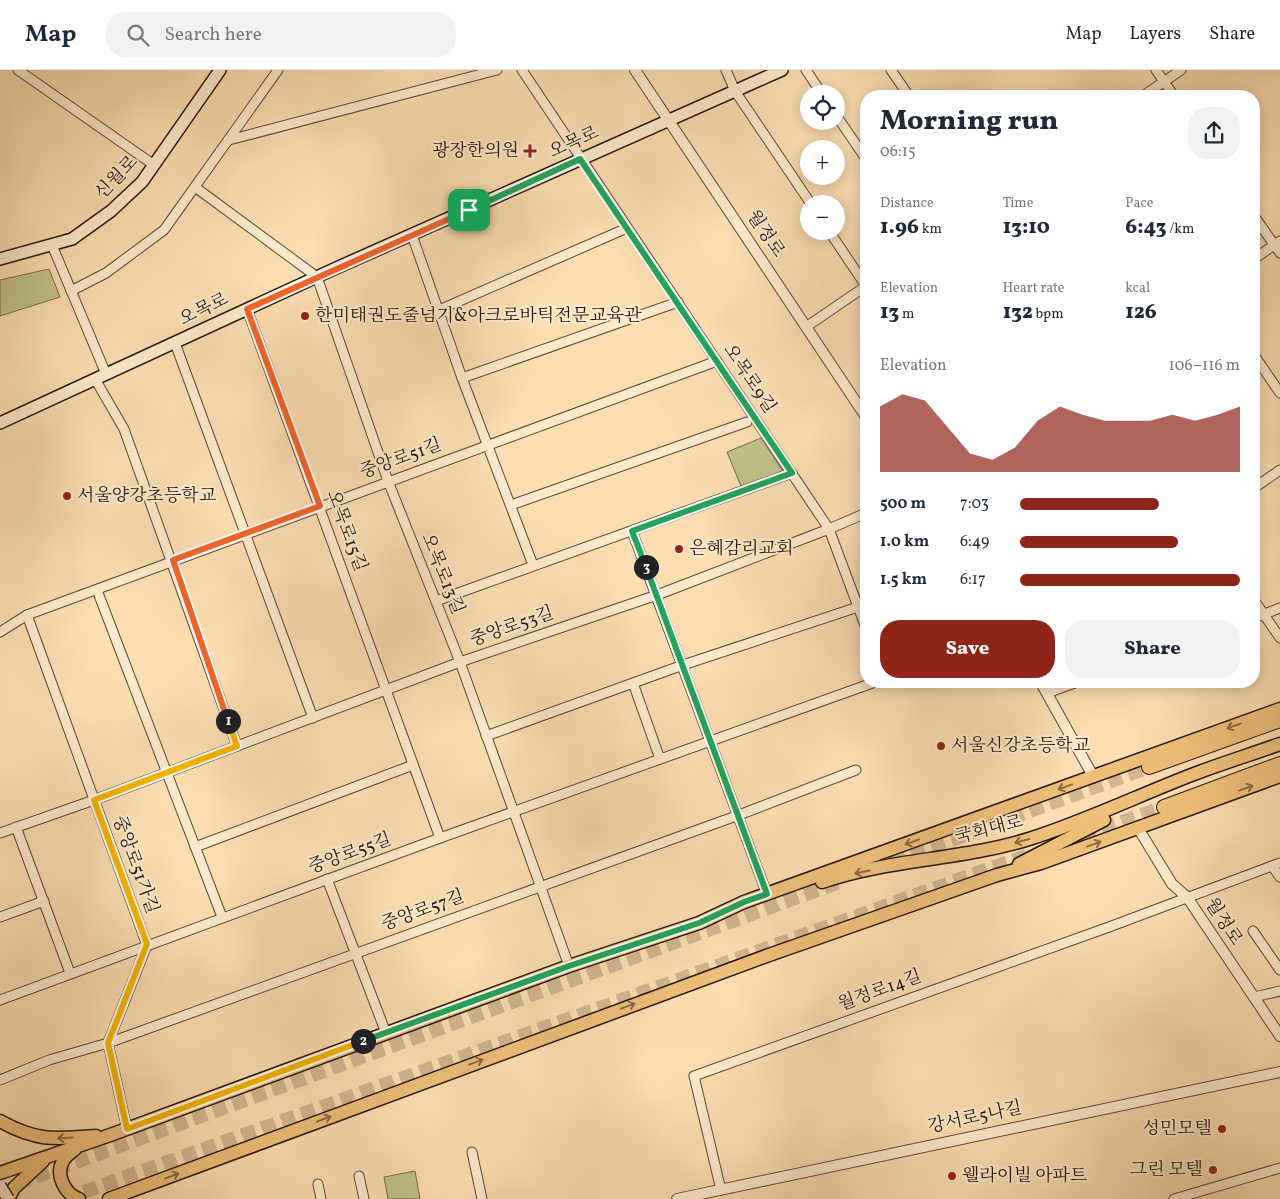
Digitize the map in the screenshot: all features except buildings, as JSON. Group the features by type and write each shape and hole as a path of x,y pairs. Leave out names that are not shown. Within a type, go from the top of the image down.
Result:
{"highway":[{"path":"1149,767 1280,720"},
{"path":"1164,806 1280,764"}],"main road":[{"name":"신월로","path":"0,259 72,240 111,211 142,182 220,70"},
{"name":"오목로","path":"0,423 247,309 782,70"},
{"path":"0,1173 76,1148 569,966 699,923 744,902 1280,709"},
{"name":"국회대로","path":"699,923 745,910 832,879 908,863 960,856 1030,839 1113,808 1194,774 1280,744"},
{"name":"국회대로","path":"997,875 1096,823 1185,784 1280,751"},
{"path":"114,1198 623,1008 997,875 1041,863 1280,776"},
{"path":"0,1121 20,1132 42,1139 114,1134"},
{"path":"76,1148 64,1159 60,1167 61,1178 69,1193 79,1199"},
{"path":"7,1199 23,1178 49,1157"},
{"path":"0,1186 7,1199"},
{"path":"0,1198 7,1199"}],"street":[{"path":"18,70 154,165"},
{"path":"72,291 106,273 164,230 278,70"},
{"path":"229,140 497,70"},
{"name":"오목로9길","path":"522,70 580,159 718,361 828,530 860,612"},
{"name":"월정로","path":"635,70 860,408"},
{"path":"726,70 735,91 805,195"},
{"path":"806,70 816,85"},
{"path":"891,70 905,90"},
{"path":"1156,70 1170,90"},
{"path":"1152,90 1181,70"},
{"path":"845,128 860,150"},
{"path":"195,187 318,277"},
{"path":"1260,223 1277,243 1280,254"},
{"path":"438,310 627,228"},
{"path":"412,235 462,378 534,565"},
{"path":"835,240 860,277"},
{"path":"1260,255 1277,243"},
{"path":"52,245 106,374"},
{"name":"오목로13길","path":"318,277 388,481 460,662 569,966"},
{"path":"806,327 860,290"},
{"path":"462,378 678,302"},
{"name":"오목로15길","path":"247,309 440,838"},
{"path":"175,343 313,718"},
{"name":"중앙로51길","path":"0,632 27,614 97,590 246,533 718,361"},
{"path":"1260,364 1280,393"},
{"path":"95,380 124,430 173,560 237,746"},
{"path":"511,505 747,422"},
{"path":"1260,484 1280,470"},
{"path":"436,601 792,473"},
{"name":"중앙로53길","path":"0,833 94,800 460,662 657,595 828,530 860,516"},
{"path":"632,531 712,740 767,894"},
{"path":"97,590 168,771 222,917"},
{"path":"486,736 683,665 858,607"},
{"path":"1260,608 1280,638"},
{"path":"1260,616 1280,608"},
{"name":"중앙로51가길","path":"27,614 147,944"},
{"path":"633,683 660,759"},
{"name":"중앙로55길","path":"0,1000 147,944 860,687"},
{"path":"1044,688 1093,776"},
{"path":"1047,693 1061,688"},
{"path":"195,847 413,765"},
{"name":"중앙로57길","path":"0,1080 49,1060 108,1043 539,886 739,816 856,770"},
{"path":"16,827 70,973"},
{"name":"월정로","path":"1138,828 1172,884 1187,897 1280,1036"},
{"path":"1187,897 1276,864 1280,877"},
{"path":"327,879 386,1033"},
{"name":"월정로14길","path":"720,1190 694,1076 1187,897"},
{"path":"0,917 44,901"},
{"path":"1253,931 1280,970"},
{"path":"127,1129 108,1043 147,944"},
{"path":"1254,996 1280,991"},
{"name":"강서로5나길","path":"677,1199 975,1134 1280,1072"},
{"path":"472,1152 482,1199"},
{"path":"1174,1199 1280,1168"},
{"path":"359,1176 364,1199"},
{"path":"318,1184 321,1199"}],"green space":[{"path":"49,269 60,297 0,316 0,280"},
{"path":"761,438 786,476 743,491 727,452"},
{"path":"415,1171 420,1199 388,1199 384,1177"}],"tunnel":[{"path":"892,862 1149,767"},
{"path":"1082,836 1164,807"},
{"path":"64,1199 1031,854"},
{"path":"16,1184 839,882"}],"place":[{"name":"광장한의원","path":"530,151"},
{"name":"한미태권도줄넘기&아크로바틱전문교육관","path":"305,316"},
{"name":"서울양강초등학교","path":"67,496"},
{"name":"은혜감리교회","path":"679,549"},
{"name":"서울신강초등학교","path":"941,746"},
{"name":"성민모텔","path":"1222,1129"},
{"name":"그린 모텔","path":"1213,1170"},
{"name":"웰라이빌 아파트","path":"952,1176"}],"route":[{"path":"580,159 792,473 632,531 712,740 767,894 744,902 699,923 569,966 127,1129 108,1043 147,944 94,800 237,746 173,560 320,506 247,309 469,210 580,159"}]}
